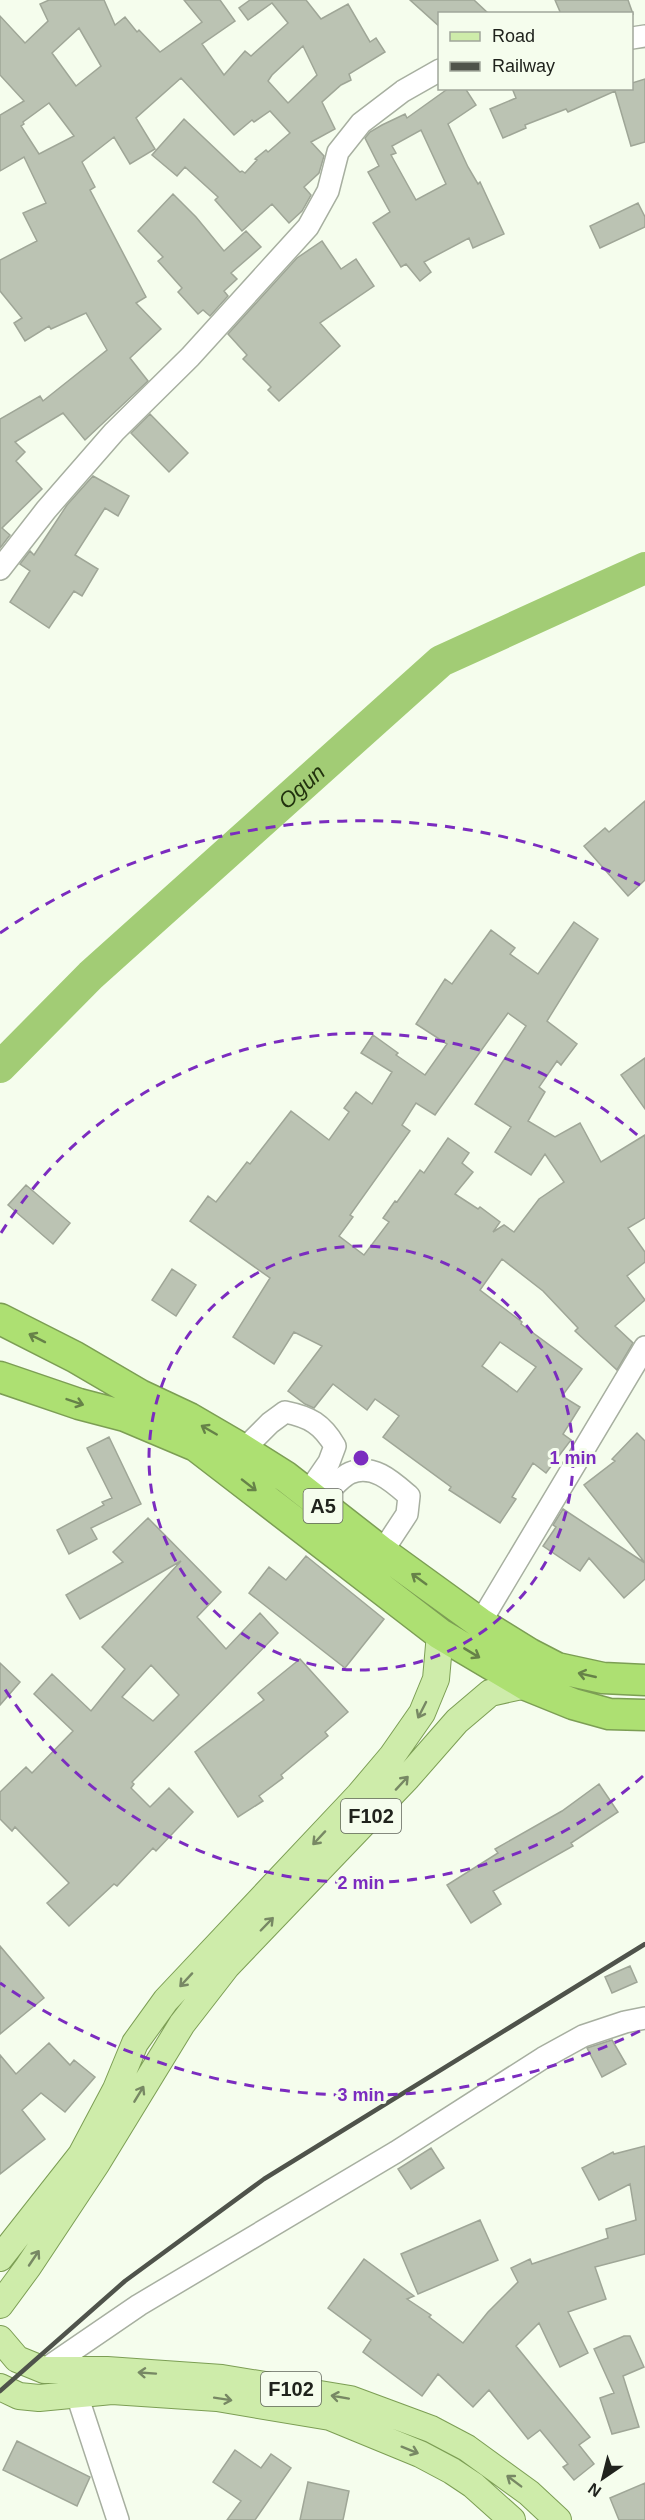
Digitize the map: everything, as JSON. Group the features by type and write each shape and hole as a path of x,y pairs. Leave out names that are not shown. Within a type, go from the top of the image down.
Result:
{"highway":[{"name":"A5","path":"0,1319 75,1357 140,1395 189,1418 243,1450 312,1498 480,1623 530,1654 557,1668 603,1678 645,1680"},
{"name":"A5","path":"0,1377 79,1404 125,1416 196,1446 440,1634 526,1685 573,1704 609,1714 645,1715"}],"main road":[{"path":"0,2258 81,2155 116,2089 135,2043 166,2000 359,1795 392,1756 422,1713 436,1678 440,1634"},
{"name":"F102","path":"0,2305 97,2163 182,2024 227,1966 407,1778 457,1721 490,1694 526,1685"},
{"name":"F102","path":"0,2340 17,2359 44,2370 107,2370 222,2378 350,2399 431,2429 466,2448 529,2493 558,2520"},
{"name":"F102","path":"0,2387 19,2396 39,2398 112,2391 217,2398 330,2417 420,2454 452,2471 473,2485 512,2520"}],"street":[{"path":"0,569 46,510 114,432 190,357 308,227 328,191 338,152 361,123 403,91 438,71"},
{"path":"480,1623 645,1347"},
{"path":"243,1450 270,1423 285,1412 306,1416 327,1432 335,1446 312,1498"},
{"path":"312,1498 349,1473 369,1469 390,1480 409,1496 407,1514 382,1552"},
{"path":"44,2370 139,2305 396,2152 543,2058 583,2036 645,2018"},
{"path":"77,2395 114,2518"}],"building":[{"path":"49,0 104,0 115,25 125,17 137,32 139,30 160,52 202,22 184,0 220,0 235,21 202,44 224,75 245,51 251,56 288,23 272,3 248,20 239,8 250,0 306,0 321,19 348,4 370,42 376,38 385,52 349,74 351,80 341,85 322,102 335,129 311,142 324,156 319,173 304,187 311,195 302,211 289,223 272,204 242,231 215,200 218,197 185,167 177,176 152,155 184,119 240,172 245,173 257,160 255,159 266,150 268,152 290,133 270,111 254,122 252,120 234,135 181,78 136,118 155,149 130,164 114,137 82,162 95,187 90,190 146,297 136,303 161,329 130,358 148,381 85,440 63,413 15,442 25,452 16,461 42,489 2,528 10,535 0,548 0,419 40,396 43,401 107,350 86,313 51,329 49,326 25,341 14,323 22,318 0,291 0,260 37,241 23,213 46,203 24,157 0,171 0,115 24,101 0,75 0,16 25,43 48,21 40,4","holes":["79,28 101,66 76,86 52,53","303,46 317,75 288,103 268,81","49,103 74,136 39,154 21,126 23,122"]},
{"path":"410,0 474,0 487,12 438,12 438,25"},
{"path":"555,0 628,0 632,12 560,12"},
{"path":"645,79 645,142 631,146 615,91 568,112 566,109 525,125 526,128 503,138 490,109 516,98 513,90 633,90 633,83"},
{"path":"446,90 466,90 476,105 448,124 468,167 478,184 480,182 504,234 473,248 469,238 424,262 431,272 420,281 406,264 401,267 373,223 390,212 368,172 379,166 365,138 370,132 405,114 407,118","holes":["421,130 446,184 416,200 391,155 396,153 392,146"]},
{"path":"173,194 196,217 224,251 246,231 261,247 231,273 237,279 224,291 228,296 210,316 203,310 198,314 178,292 182,288 158,261 163,257 138,231"},
{"path":"638,203 645,217 645,227 600,248 590,226"},
{"path":"322,241 341,269 356,259 374,286 320,323 340,346 279,401 268,390 271,387 243,359 247,355 228,334 297,258"},
{"path":"150,414 188,453 169,472 131,433"},
{"path":"93,476 129,496 118,516 105,508 75,555 98,569 82,596 74,591 49,628 10,602 30,571 20,564 30,551 34,555 67,505"},
{"path":"645,801 645,880 628,896 584,846 605,828 609,832"},
{"path":"574,922 598,939 547,1021 577,1044 561,1065 557,1061 539,1087 545,1092 528,1121 555,1137 580,1123 601,1162 645,1135 645,1218 628,1228 645,1252 645,1262 627,1276 645,1300 615,1326 633,1343 617,1370 575,1331 578,1328 543,1291 502,1259 480,1290 582,1369 562,1396 580,1407 563,1434 571,1440 546,1473 533,1463 512,1497 516,1499 500,1523 449,1490 451,1487 383,1437 399,1416 375,1399 367,1410 333,1384 314,1408 288,1391 322,1346 294,1332 274,1364 233,1337 270,1278 190,1221 208,1196 216,1202 247,1162 250,1164 291,1111 329,1140 349,1112 344,1108 356,1092 372,1104 392,1072 361,1053 373,1035 398,1053 396,1055 425,1075 447,1044 416,1024 445,979 452,984 491,930 515,948 510,954 538,974","holes":["508,1013 526,1026 475,1104 511,1127 495,1152 531,1175 545,1154 564,1182 539,1199 514,1232 504,1225 493,1232 500,1222 480,1207 478,1209 455,1194 473,1172 462,1163 469,1153 448,1138 424,1173 420,1170 397,1202 395,1201 383,1218 389,1222 364,1255 339,1236 353,1217 350,1215 410,1131 402,1125 416,1103 435,1115","500,1342 536,1367 517,1392 482,1366"]},
{"path":"645,1058 645,1109 621,1075"},
{"path":"26,1185 70,1223 53,1244 8,1205"},
{"path":"172,1269 196,1285 176,1316 152,1300"},
{"path":"637,1433 645,1441 645,1563 584,1485 615,1461 612,1459"},
{"path":"109,1437 141,1504 91,1528 97,1539 69,1554 57,1530 104,1505 102,1502 112,1498 87,1448"},
{"path":"563,1509 645,1563 645,1579 624,1598 589,1558 580,1571 543,1546 556,1527 553,1525"},
{"path":"148,1518 221,1592 197,1617 226,1649 260,1613 278,1633 132,1782 134,1784 131,1788 150,1807 169,1788 193,1812 156,1851 153,1848 117,1886 114,1884 69,1926 47,1903 69,1883 15,1827 12,1831 0,1819 0,1792 26,1767 32,1773 73,1731 34,1694 52,1674 91,1711 125,1669 102,1647 181,1561 80,1619 66,1595 123,1562 113,1552","holes":["151,1665 179,1695 153,1721 122,1697"]},
{"path":"306,1556 384,1619 345,1668 249,1593 269,1567 286,1580"},
{"path":"300,1659 348,1712 325,1732 328,1736 281,1775 283,1778 259,1796 263,1801 238,1817 195,1752 264,1700 258,1693"},
{"path":"0,1663 20,1682 0,1705"},
{"path":"599,1784 618,1812 571,1843 573,1846 493,1891 501,1904 471,1923 447,1885 498,1853 495,1849 562,1811"},
{"path":"0,1946 44,1998 0,2034"},
{"path":"630,1966 637,1982 612,1993 605,1977"},
{"path":"612,2040 626,2064 602,2077 587,2048"},
{"path":"49,2043 70,2065 74,2060 95,2077 65,2112 41,2093 22,2110 45,2139 0,2174 0,2055 16,2074"},
{"path":"645,2146 645,2254 595,2267 606,2299 568,2312 588,2353 560,2367 539,2323 516,2346 590,2437 579,2445 594,2464 574,2480 563,2467 568,2464 540,2430 528,2439 489,2390 473,2407 438,2374 422,2396 363,2352 371,2340 328,2308 364,2259 414,2296 407,2299 431,2315 429,2317 463,2343 488,2312 518,2282 511,2268 530,2259 532,2264 608,2238 606,2229 636,2220 630,2184 599,2200 582,2168 613,2152 614,2154"},
{"path":"431,2148 444,2168 411,2189 398,2169"},
{"path":"480,2220 498,2260 418,2294 401,2254"},
{"path":"624,2336 630,2336 644,2367 623,2376 639,2427 612,2434 600,2398 614,2393 594,2349"},
{"path":"17,2441 90,2477 77,2506 3,2470"},
{"path":"235,2450 261,2468 271,2454 291,2468 255,2520 227,2520 241,2501 213,2482"},
{"path":"308,2482 349,2491 343,2520 300,2520"},
{"path":"645,2483 645,2520 619,2520 610,2498"}],"waterway":[{"name":"Ogun","path":"0,1067 91,975 441,661 645,568"}],"railway":[{"path":"0,2391 125,2281 264,2179 645,1944"}]}
